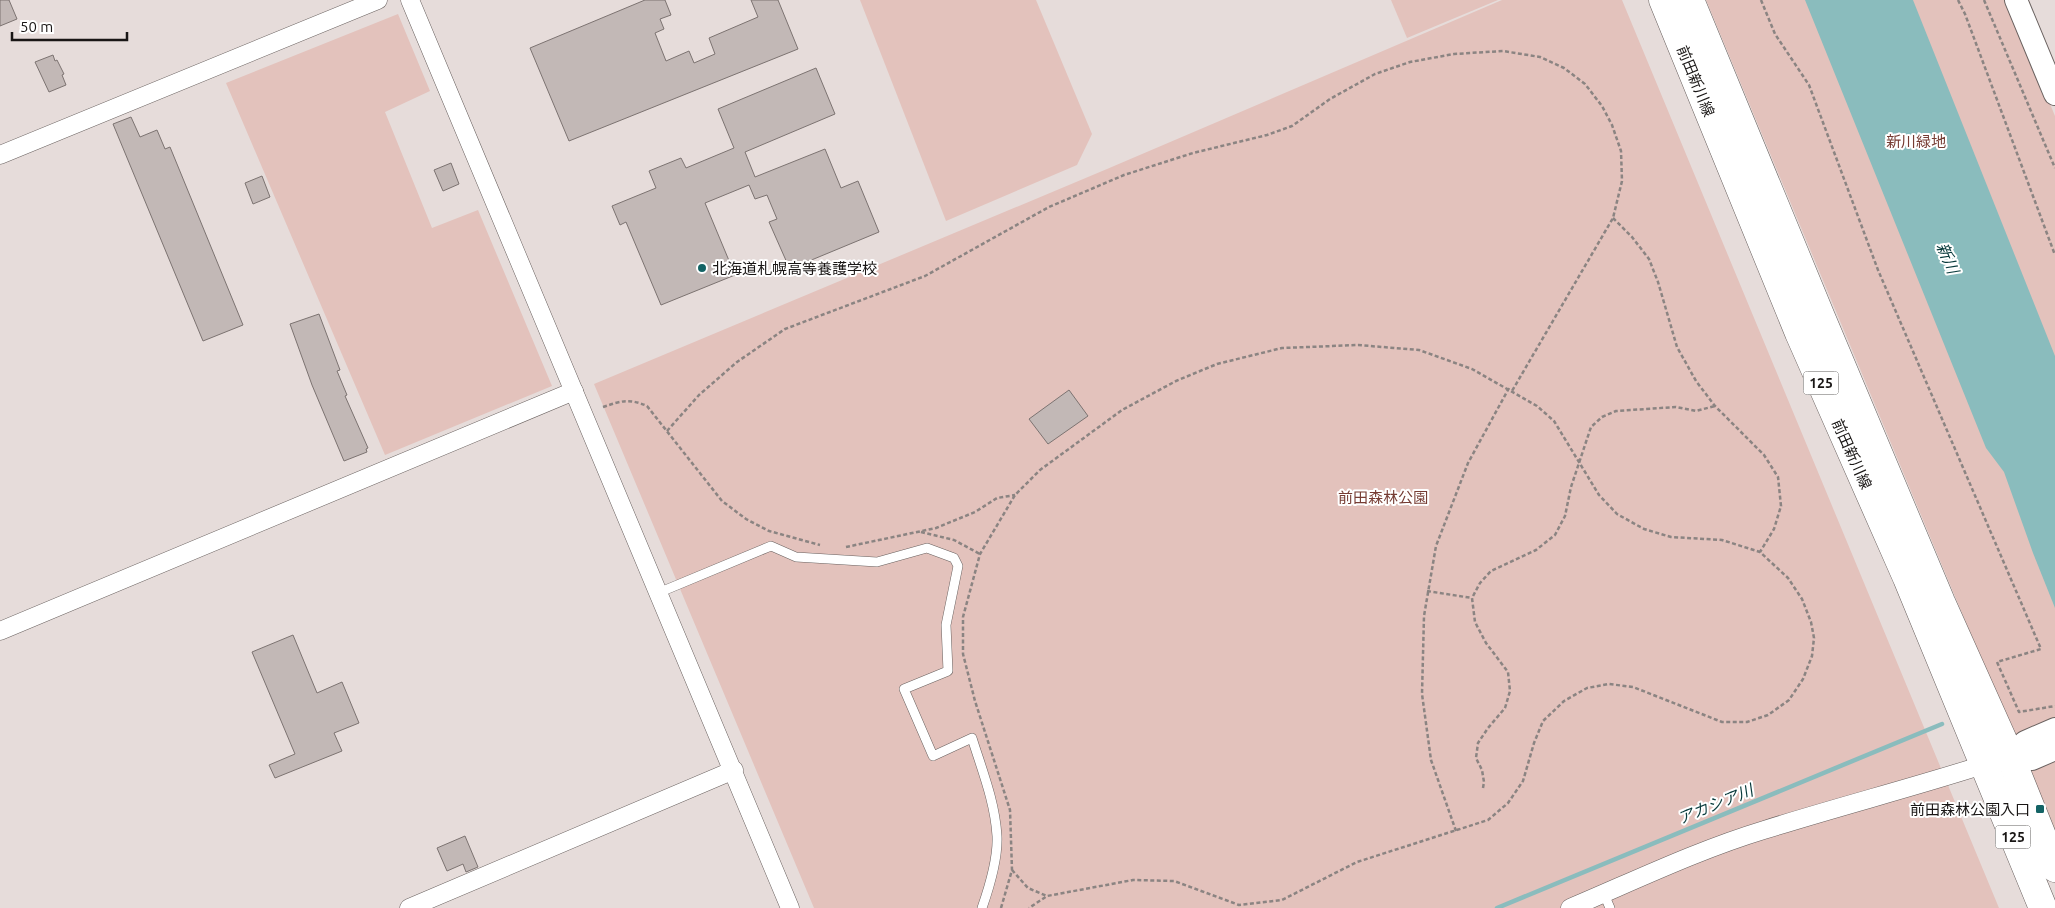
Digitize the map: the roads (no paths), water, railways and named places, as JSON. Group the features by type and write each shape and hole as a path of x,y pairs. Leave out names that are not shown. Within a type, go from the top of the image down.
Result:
{"main road":[{"name":"前田新川線","path":"1663,0 1799,333 1906,578 2043,908"},
{"name":"前田新川線","path":"1690,0 1832,345 1941,602 2022,752 2055,868"}],"street":[{"path":"0,155 378,0"},
{"path":"410,0 734,770 790,908"},
{"path":"2016,0 2049,61 2055,94"},
{"path":"0,631 574,391"},
{"path":"2022,752 2055,729"},
{"path":"1570,908 1607,901 1763,830 1912,788 2022,752 2055,749"},
{"path":"409,908 734,770"}],"lane":[{"path":"658,593 771,546 796,557 877,562 927,548 954,558 958,566 946,625 948,671 904,689 933,756 972,738 993,804 997,838 990,886 982,908"}],"water":[{"name":"新川","path":"1805,0 1913,0 2055,356 2055,608 2004,472 1986,448"}],"waterway":[{"name":"アカシア川","path":"1497,908 1942,724"}],"place":[{"name":"北海道札幌高等養護学校","path":"702,268"},
{"name":"前田森林公園入口","path":"2040,809"}],"park label":[{"name":"新川緑地","path":"1916,141"},
{"name":"前田森林公園","path":"1383,497"}]}
